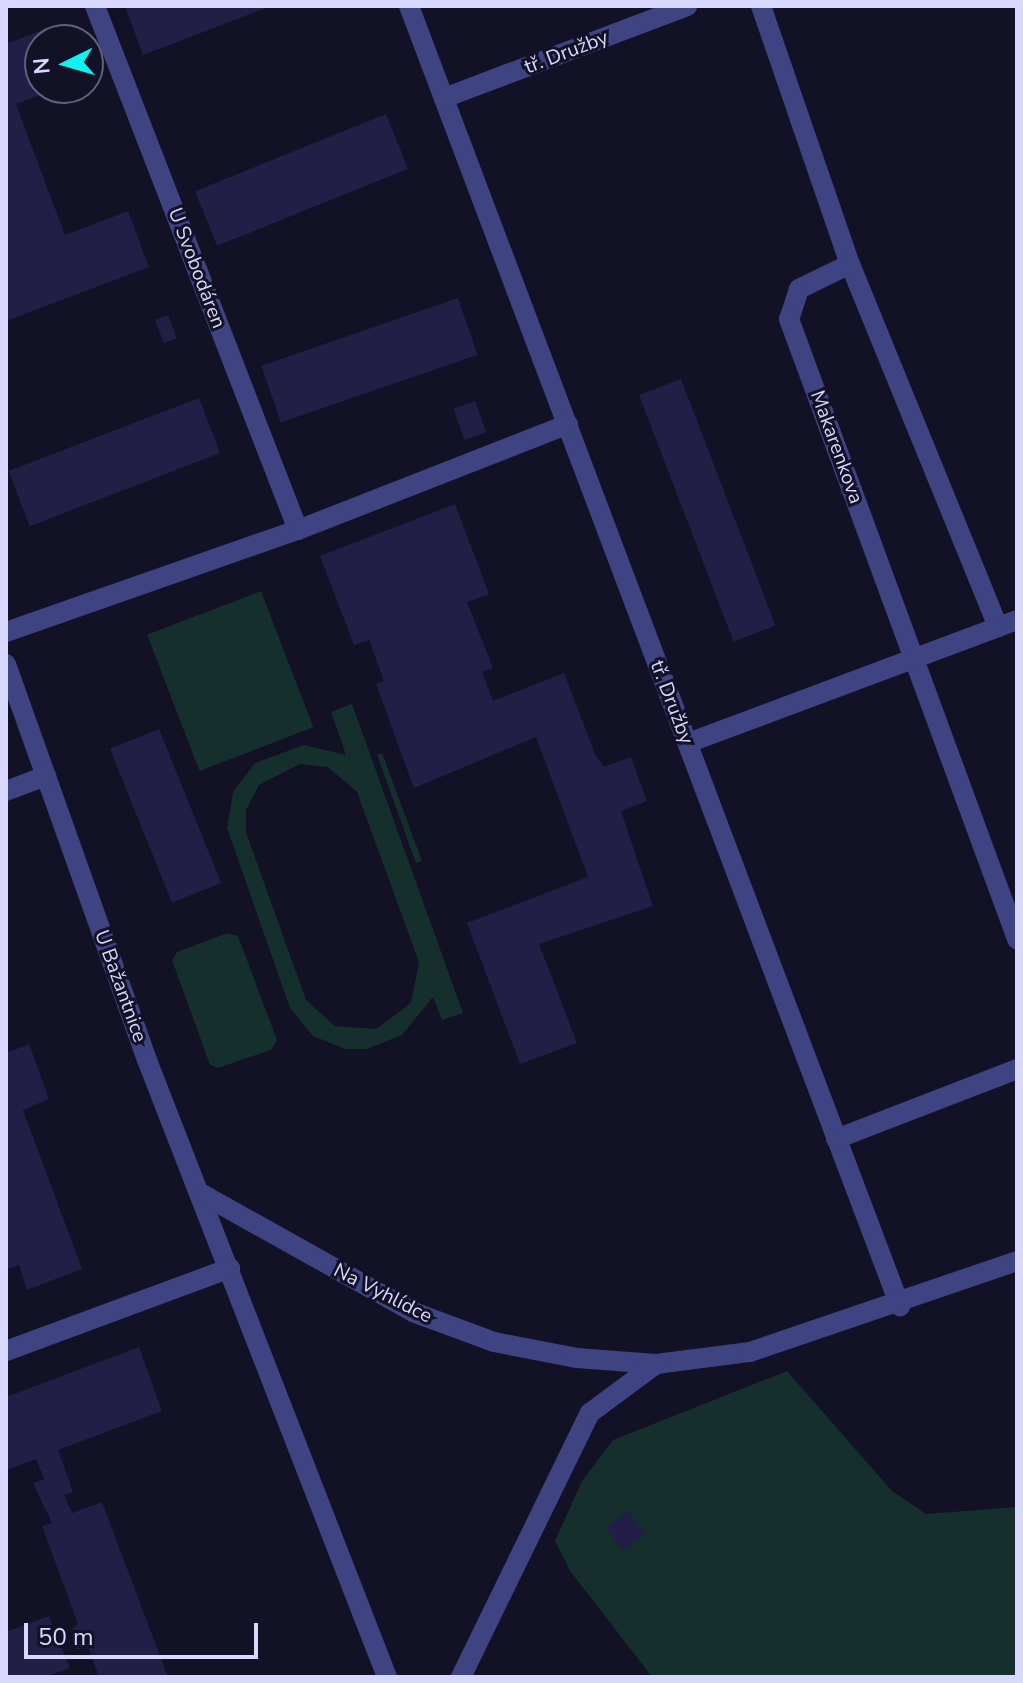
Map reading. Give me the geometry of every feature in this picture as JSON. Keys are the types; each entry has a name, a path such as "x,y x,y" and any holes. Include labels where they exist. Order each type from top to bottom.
{"street":[{"name":"U Svobodáren","path":"95,6 298,530"},
{"name":"tř. Družby","path":"409,6 900,1306"},
{"name":"tř. Družby","path":"444,98 687,6"},
{"path":"688,743 1008,623 850,264 761,6"},
{"name":"Makarenkova","path":"850,264 799,289 789,319 1017,939"},
{"path":"6,632 298,530 568,424"},
{"name":"U Bažantnice","path":"6,664 202,1194"},
{"path":"6,791 46,776"},
{"path":"836,1139 1017,1069"},
{"path":"202,1194 387,1677"},
{"name":"Na Vyhlídce","path":"202,1194 413,1312 535,1351 656,1364 750,1352 900,1306 1017,1261"},
{"path":"6,1351 230,1268"},
{"name":"Na Vyhlídce","path":"461,1677 590,1413 656,1364"}],"green space":[{"path":"261,591 313,727 199,771 147,635"},
{"path":"352,704 463,1013 442,1020 433,997 402,1035 367,1049 345,1049 313,1036 290,1008 227,828 233,792 255,763 304,745 346,755 331,712","holes":["300,764 328,767 357,792 419,962 411,1003 376,1029 335,1026 306,1000 246,832 246,810 259,785"]},
{"path":"382,753 422,861 416,863 377,755"},
{"path":"227,933 238,936 277,1040 271,1050 218,1068 210,1065 172,960 177,952"},
{"path":"787,1371 892,1491 926,1514 1017,1507 1017,1677 652,1677 571,1572 555,1541 582,1481 613,1440"}],"building":[{"path":"125,6 271,6 143,55"},
{"path":"24,37 24,101 16,104 65,235 128,211 149,267 6,321 6,44"},
{"path":"386,114 408,169 217,246 195,191"},
{"path":"458,298 478,355 281,422 261,366"},
{"path":"168,315 177,338 164,343 155,320"},
{"path":"681,379 776,625 734,642 639,395"},
{"path":"199,398 220,453 30,526 9,471"},
{"path":"475,401 486,432 465,440 453,409"},
{"path":"455,504 489,594 467,602 493,668 482,672 493,701 564,673 595,754 604,767 631,757 647,801 621,811 653,906 539,944 577,1043 520,1064 467,923 588,877 536,737 414,788 376,684 384,681 369,640 354,645 320,556"},
{"path":"159,729 221,883 172,903 110,749"},
{"path":"29,1044 49,1099 23,1110 82,1269 27,1290 19,1265 6,1269 6,1053"},
{"path":"139,1347 162,1411 58,1450 73,1492 64,1495 72,1513 102,1502 168,1677 99,1677 88,1646 77,1650 71,1630 78,1624 42,1526 52,1523 33,1483 44,1479 36,1459 6,1470 6,1397"},
{"path":"628,1511 645,1534 622,1551 605,1527"},
{"path":"49,1616 70,1668 44,1677 6,1677 6,1632"}]}
